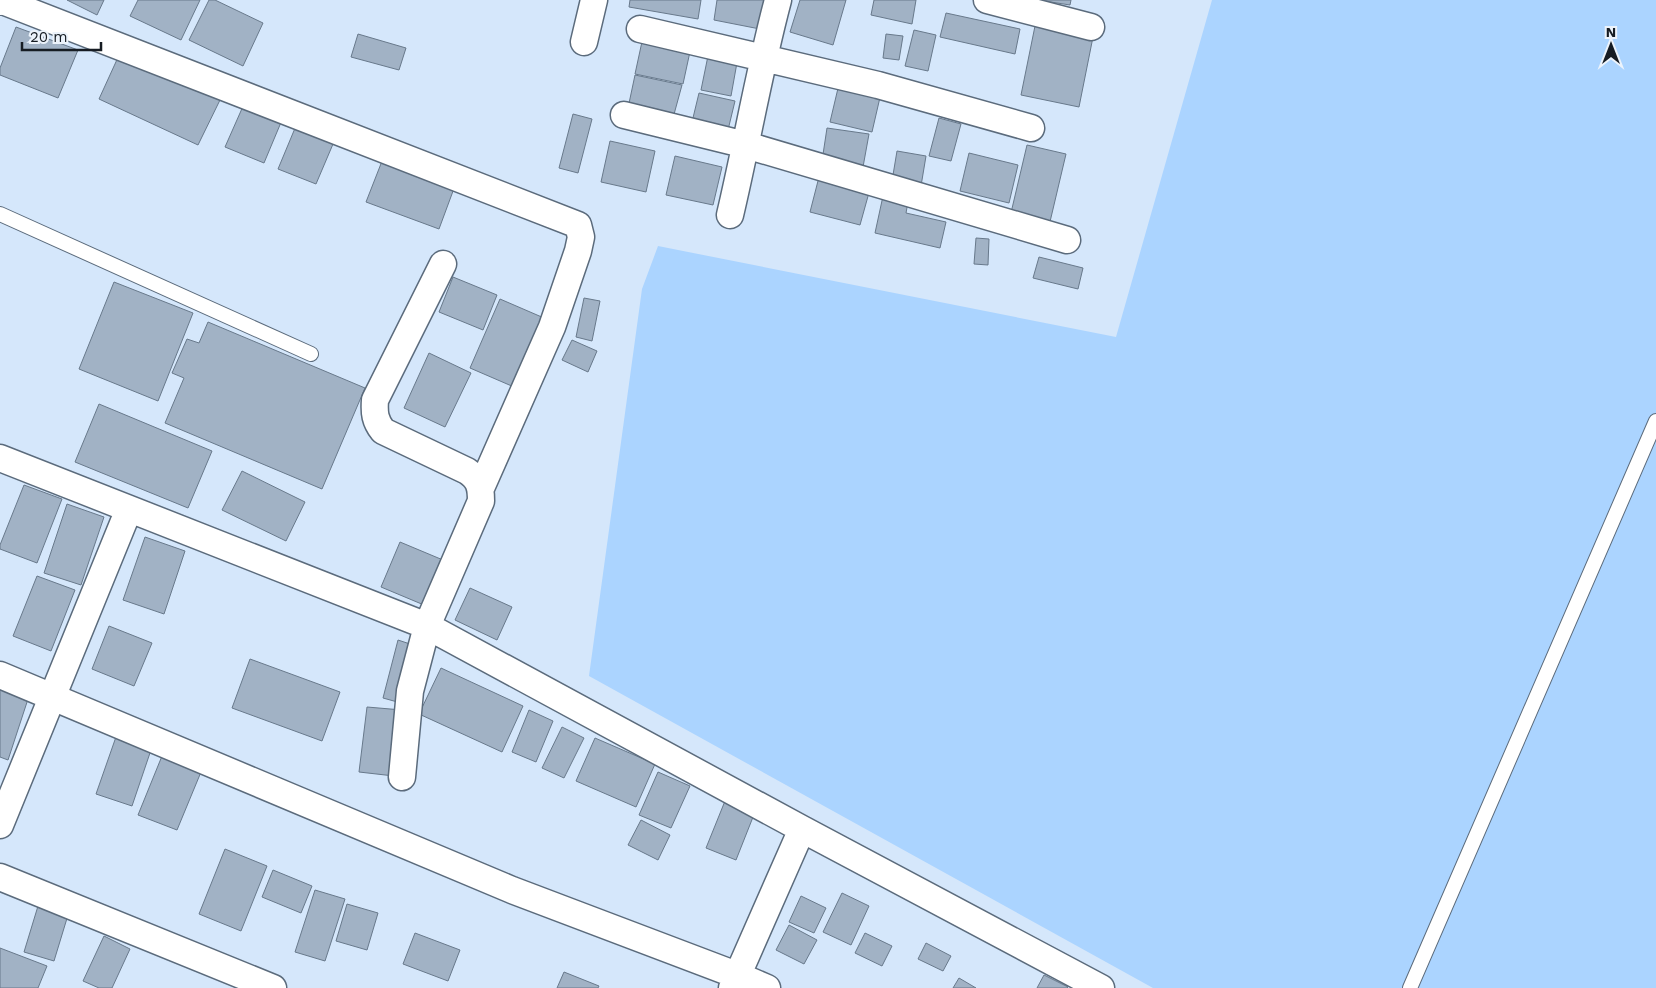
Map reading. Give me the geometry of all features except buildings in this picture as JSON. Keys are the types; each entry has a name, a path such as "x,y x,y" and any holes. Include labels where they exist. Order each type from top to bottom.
{"street":[{"path":"0,0 578,226 581,237 578,251 552,327 481,488 481,501 427,626 410,691 402,777"},
{"path":"584,42 594,0"},
{"path":"730,215 763,57 778,0"},
{"path":"986,0 1091,27"},
{"path":"640,29 878,85 1031,128"},
{"path":"624,115 746,145 1067,240"},
{"path":"443,264 375,400 374,414 376,422 384,431 467,471 476,477 481,488"},
{"path":"0,458 427,626 1101,988"},
{"path":"0,825 129,509"},
{"path":"0,675 736,982 767,988"},
{"path":"736,982 802,829"},
{"path":"0,877 273,988"}],"lane":[{"path":"0,214 311,354"},
{"path":"1410,988 1656,420"}],"shaded area":[{"path":"1212,0 1656,0 1656,988 1153,988 589,676 642,289 658,246 1116,337"}]}
